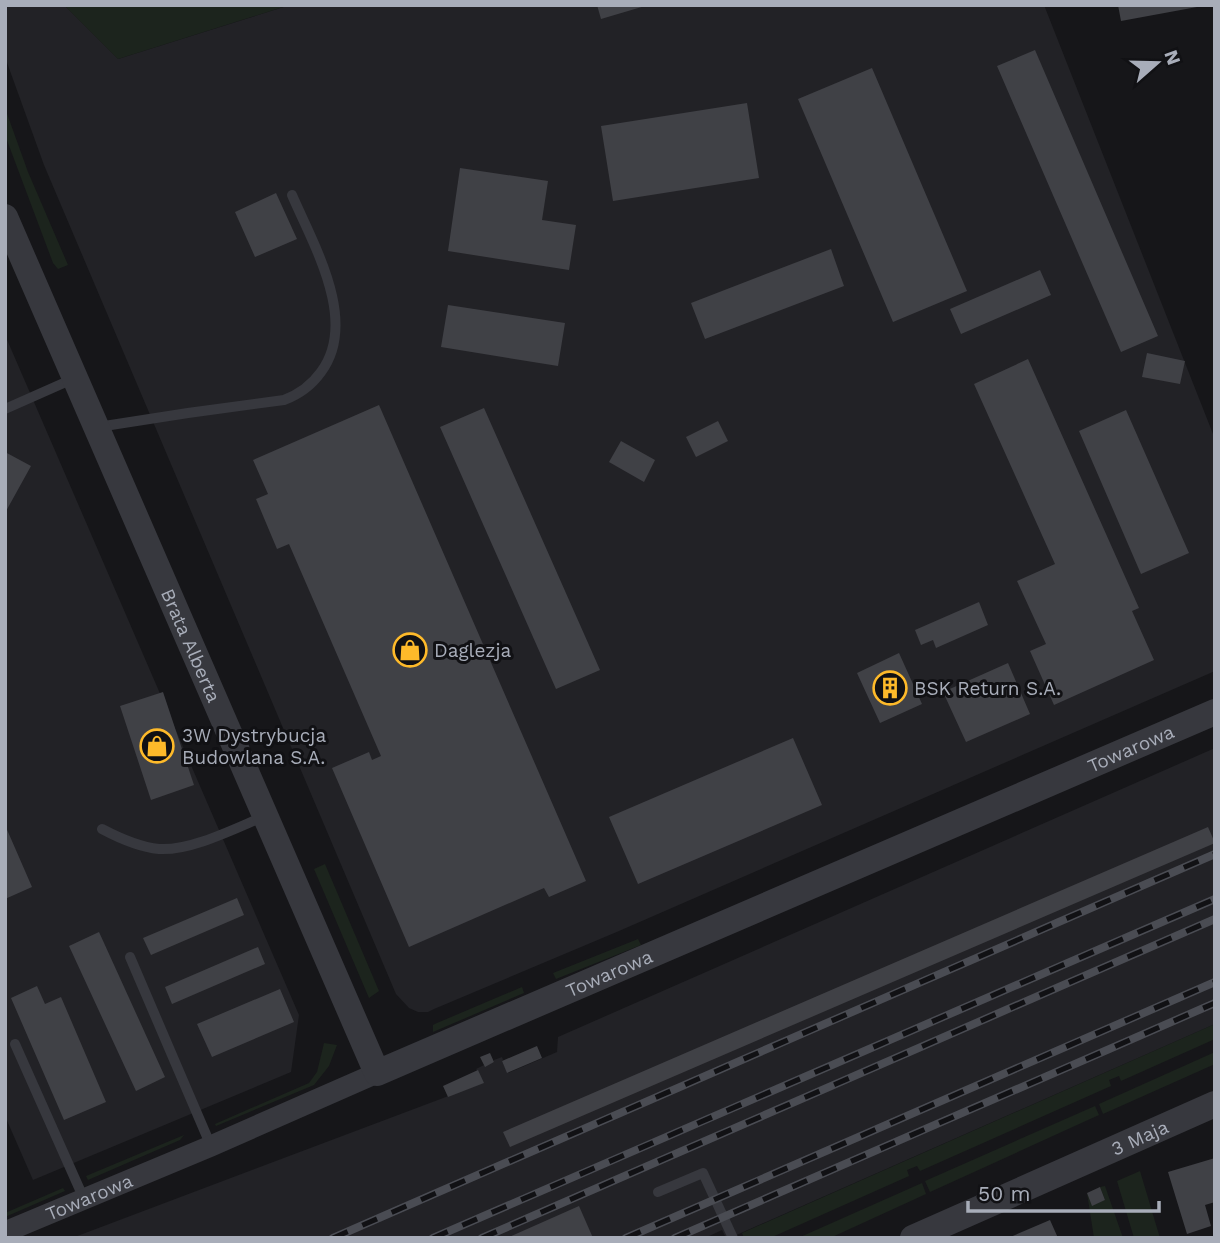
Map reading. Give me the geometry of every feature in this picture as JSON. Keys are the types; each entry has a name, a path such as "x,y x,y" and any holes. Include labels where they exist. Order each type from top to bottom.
{"street":[{"name":"Brata Alberta","path":"5,217 377,1073"},
{"name":"Towarowa","path":"5,1232 211,1146 1215,712"},
{"name":"3 Maja","path":"913,1238 1215,1104"}],"lane":[{"path":"97,427 284,400 298,395 313,383 328,363 335,337 335,308 328,279 292,195"},
{"path":"5,409 75,378"},
{"path":"102,829 123,840 159,849 186,847 265,816"},
{"path":"130,957 211,1146"},
{"path":"16,1044 84,1199"},
{"path":"658,1192 703,1173 733,1238"}],"shaded area":[{"path":"5,5 64,5 118,59 290,5 1044,5 1215,439 1215,671 428,1012 409,1008 396,994 44,165 5,57"},
{"path":"64,5 282,5 283,7 118,59"},
{"path":"5,108 28,172 68,265 58,269 53,263 5,135"},
{"path":"5,335 299,1015 291,1072 33,1180 5,1116"},
{"path":"1215,748 1215,1024 730,1238 726,1238 722,1230 705,1238 72,1238 483,1083 476,1069 494,1060 502,1057 508,1073 557,1052 558,1037"},
{"path":"325,864 379,991 369,998 314,869"},
{"path":"638,939 641,945 556,979 553,973"},
{"path":"522,987 524,993 433,1032 433,1025"},
{"path":"1215,1024 1215,1039 1121,1081 1119,1076 1109,1080 1111,1086 920,1171 917,1166 907,1170 909,1176 770,1238 744,1238 742,1233"},
{"path":"324,1043 337,1045 329,1066 314,1085 216,1126 215,1124 309,1083 317,1072"},
{"path":"1215,1052 1215,1064 1103,1114 1099,1104"},
{"path":"1095,1106 1099,1115 930,1192 925,1181"},
{"path":"184,1135 180,1140 88,1180 86,1176"},
{"path":"1140,1171 1160,1238 1134,1238 1117,1181"},
{"path":"922,1183 926,1194 830,1238 798,1238"},
{"path":"1105,1186 1123,1238 1094,1238 1087,1193 1092,1205 1105,1200 1100,1187"},
{"path":"63,1188 65,1191 5,1217 5,1213"}],"building":[{"path":"597,5 644,5 645,6 601,19"},
{"path":"1118,5 1197,5 1197,7 1121,21"},
{"path":"1035,50 1158,336 1121,352 997,66"},
{"path":"872,68 967,291 893,322 798,99"},
{"path":"747,103 759,178 613,201 601,126"},
{"path":"460,168 548,181 542,220 576,225 569,270 448,251"},
{"path":"276,193 297,239 255,257 235,212"},
{"path":"831,249 844,286 705,339 691,303"},
{"path":"1040,270 1051,295 961,334 950,309"},
{"path":"448,305 565,323 558,366 441,347"},
{"path":"1147,353 1185,361 1180,384 1142,377"},
{"path":"1028,359 1139,608 1132,611 1154,660 1054,705 1030,651 1046,644 1017,581 1055,564 974,384"},
{"name":"Daglezja","path":"379,405 586,881 549,897 544,888 409,947 332,768 369,752 372,760 381,756 289,544 277,549 256,499 268,494 253,460"},
{"path":"484,408 600,670 556,689 440,427"},
{"path":"1126,410 1189,553 1141,574 1079,431"},
{"path":"718,421 728,441 696,457 686,437"},
{"path":"621,441 655,460 644,482 609,462"},
{"path":"5,452 31,466 5,513"},
{"path":"979,602 988,625 936,648 933,640 921,645 915,630"},
{"name":"BSK Return S.A.","path":"899,653 922,704 880,723 857,673"},
{"path":"1008,663 1030,714 966,742 943,692"},
{"name":"3W Dystrybucja Budowlana S.A.","path":"163,692 194,785 151,800 120,706"},
{"path":"793,738 822,805 638,884 609,817"},
{"path":"5,825 32,887 5,899"},
{"path":"1208,827 1215,843 510,1147 503,1132"},
{"path":"237,898 244,915 151,955 143,938"},
{"path":"99,932 165,1077 136,1091 69,946"},
{"path":"258,947 265,964 172,1004 165,987"},
{"path":"37,986 45,1004 61,997 106,1102 64,1120 11,998"},
{"path":"280,989 294,1022 212,1057 197,1024"},
{"path":"537,1046 542,1058 507,1073 502,1061"},
{"path":"490,1053 494,1062 485,1067 480,1057"},
{"path":"478,1070 484,1083 448,1097 443,1086"},
{"path":"1215,1158 1215,1202 1205,1205 1211,1226 1187,1234 1168,1172"},
{"path":"1100,1187 1105,1200 1092,1206 1087,1193"},
{"path":"579,1206 593,1238 507,1238"},
{"path":"1050,1220 1058,1238 1008,1238"}],"railway":[{"path":"333,1238 1215,854"},
{"path":"433,1238 1215,899"},
{"path":"482,1238 1215,919"},
{"path":"626,1238 1215,982"},
{"path":"675,1238 1215,1003"}],"place":[{"name":"Daglezja","path":"410,650"},
{"name":"BSK Return S.A.","path":"890,688"},
{"name":"3W Dystrybucja Budowlana S.A.","path":"157,746"}]}
